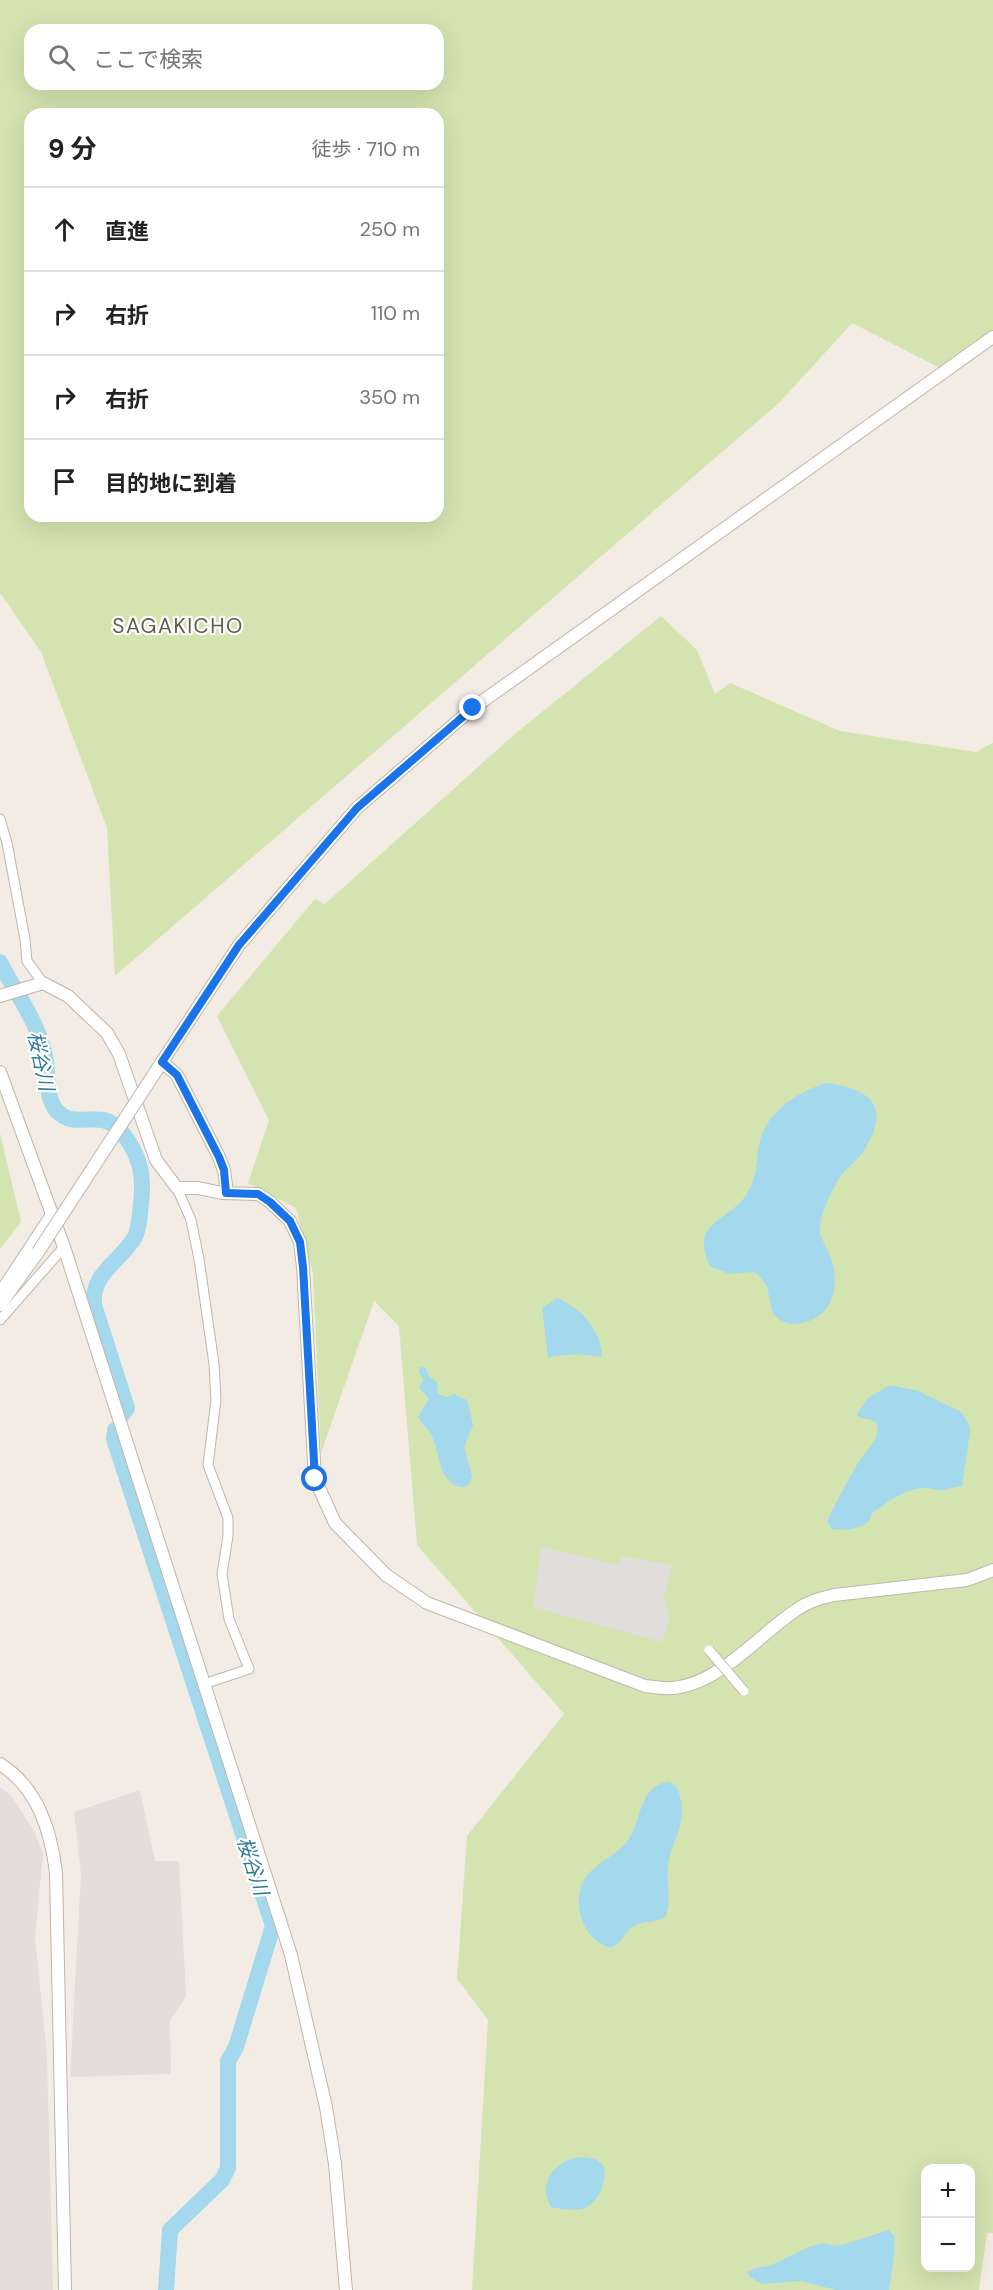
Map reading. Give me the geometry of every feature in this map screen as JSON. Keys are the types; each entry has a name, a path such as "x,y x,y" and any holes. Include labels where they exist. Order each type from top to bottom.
{"street":[{"path":"0,1305 38,1252 239,945 366,801 473,708 993,337"},
{"path":"0,819 7,843 27,961 43,983 68,996 107,1033 119,1054 156,1160 177,1188 194,1230 214,1364 216,1400 208,1465 228,1518 228,1536 222,1574 229,1619 249,1670 204,1684"},
{"path":"10,993 43,983"},
{"path":"160,1065 177,1075 219,1157 224,1170 226,1193"},
{"path":"0,1072 64,1247 291,1955 313,2044 335,2164 345,2290"},
{"path":"177,1188 258,1194 290,1221 300,1242 303,1267 315,1479 323,1501 335,1523 386,1575 427,1603 645,1686 672,1688 694,1684 711,1676 796,1609 813,1600 834,1595 967,1580 993,1570"},
{"path":"0,1291 52,1212"},
{"path":"0,1320 64,1247"},
{"path":"710,1650 744,1691"},
{"path":"0,1764 20,1781 33,1798 49,1832 56,1873 64,2290"}],"shaded area":[{"path":"541,1547 619,1565 622,1556 672,1565 664,1598 670,1617 662,1642 533,1607"},
{"path":"0,1787 10,1794 33,1829 43,1853 35,1937 47,2056 53,2290 0,2290"},
{"path":"140,1790 155,1861 179,1861 186,1996 170,2021 171,2074 70,2077 81,1874 74,1812"}],"green space":[{"path":"0,0 993,0 993,330 944,370 852,323 780,402 115,976 107,828 41,652 0,593"},
{"path":"661,616 697,650 715,694 730,683 840,731 976,752 993,743 993,2233 987,2233 979,2290 472,2290 488,2020 457,1979 467,1836 564,1714 417,1545 399,1326 374,1301 321,1453 313,1273 296,1208 248,1183 269,1120 217,1016 315,899 325,904 516,733"},
{"path":"0,1133 21,1222 0,1249"}],"water":[{"path":"826,1083 855,1090 866,1096 873,1103 876,1123 863,1152 835,1185 823,1214 820,1231 834,1271 835,1282 831,1300 821,1314 798,1324 790,1324 773,1314 767,1287 758,1274 753,1272 729,1274 710,1266 704,1251 704,1239 715,1222 742,1200 752,1185 762,1134 775,1114 793,1098"},
{"path":"558,1298 575,1308 589,1322 598,1338 602,1357 577,1354 548,1357 542,1308"},
{"path":"420,1367 426,1368 428,1376 437,1382 438,1394 447,1397 454,1394 467,1400 473,1425 464,1447 472,1476 470,1483 465,1487 456,1486 445,1476 432,1436 418,1417 429,1398 419,1388 423,1380 419,1372"},
{"path":"890,1385 918,1391 961,1412 964,1416 970,1431 962,1486 944,1490 924,1488 910,1491 896,1497 872,1513 867,1523 862,1526 843,1530 832,1529 827,1522 830,1514 878,1431 877,1423 860,1418 857,1414 868,1398"},
{"path":"667,1782 675,1785 678,1791 682,1816 668,1865 669,1903 666,1916 659,1920 636,1925 616,1945 606,1946 594,1938 584,1926 579,1903 581,1887 590,1872 629,1839 642,1805 651,1790"},
{"path":"583,2157 596,2159 604,2166 604,2178 598,2196 590,2205 582,2209 551,2207 546,2189 552,2173 565,2162"},
{"path":"888,2230 894,2235 895,2250 889,2290 836,2290 801,2281 762,2284 750,2277 747,2272 769,2266 822,2243 838,2246"}],"waterway":[{"name":"桜谷川","path":"0,962 39,1034 46,1061 49,1093 56,1110 67,1118 97,1119 115,1126 130,1144 140,1167 142,1191 137,1232 129,1246 102,1276 94,1294 94,1305 127,1408 123,1414"},
{"name":"桜谷川","path":"115,1430 114,1439 273,1926 236,2047 228,2061 228,2168 222,2180 170,2230 166,2290"}],"district":[{"name":"SAGAKICHO","path":"178,626"}],"route":[{"path":"315,1479 300,1242 290,1221 258,1194 226,1193 224,1170 219,1157 183,1085 169,1066 162,1062 239,945 357,808 473,708"}]}
